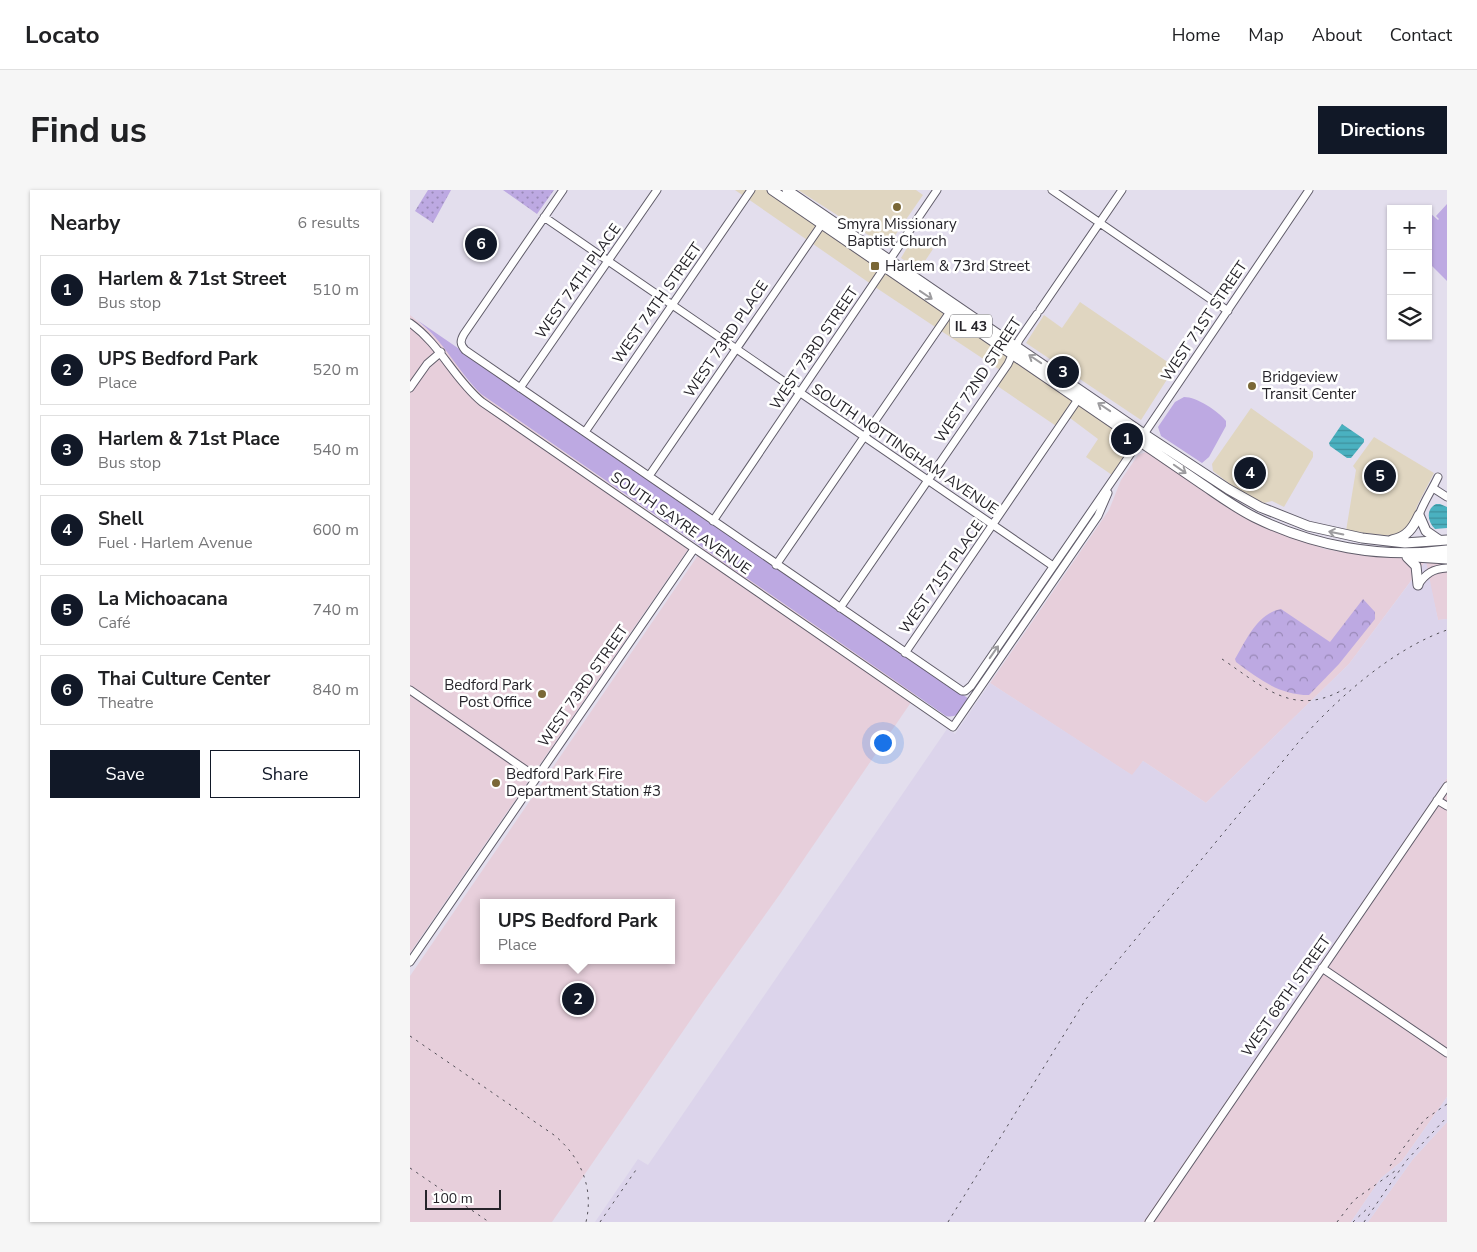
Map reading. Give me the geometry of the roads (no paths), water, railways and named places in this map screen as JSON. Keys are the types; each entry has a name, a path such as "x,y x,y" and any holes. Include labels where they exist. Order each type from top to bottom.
{"main road":[{"name":"IL 43","path":"772,190 824,221 1142,437 1228,489 1273,513 1324,531 1384,541 1405,543 1443,540"},
{"name":"IL 43","path":"787,190 824,221"},
{"name":"IL 43","path":"1142,437 1222,498 1261,520 1302,537 1366,551 1393,553 1447,550"},
{"path":"1384,541 1402,537 1412,528 1419,515"},
{"path":"1419,515 1426,531 1443,540"},
{"path":"1393,553 1407,557 1447,559"},
{"path":"1407,557 1416,566 1418,585"}],"street":[{"path":"544,218 563,190"},
{"name":"WEST 74TH PLACE","path":"520,388 657,190"},
{"name":"WEST 74TH STREET","path":"585,432 751,190"},
{"name":"WEST 73RD STREET","path":"713,520 937,190"},
{"path":"1052,190 1228,311"},
{"name":"WEST 72ND STREET","path":"840,608 1008,364 1014,350 1122,190"},
{"name":"WEST 71ST STREET","path":"965,690 971,686 1054,566 1309,190"},
{"name":"SOUTH NOTTINGHAM AVENUE","path":"544,218 1054,566"},
{"name":"SOUTH SAYRE AVENUE","path":"544,218 464,334 460,343 465,350 959,690 965,690"},
{"name":"WEST 73RD PLACE","path":"649,476 824,221"},
{"path":"776,564 953,308"},
{"name":"SOUTH SAYRE AVENUE","path":"410,323 424,333 441,352 461,381 482,402 953,727"},
{"path":"410,388 427,364 441,352"},
{"name":"WEST 71ST PLACE","path":"905,653 1080,395"},
{"name":"WEST 71ST STREET","path":"953,727 1098,516 1121,468"},
{"path":"1419,515 1424,501 1438,477"},
{"path":"1433,488 1447,497"},
{"name":"WEST 73RD STREET","path":"410,962 694,548"},
{"path":"1418,585 1424,576 1433,570 1447,568"},
{"path":"410,690 536,777"},
{"name":"WEST 68TH STREET","path":"1149,1222 1447,786"},
{"path":"1437,800 1447,806"},
{"path":"1322,968 1447,1053"}],"water":[{"path":"1342,424 1364,439 1364,442 1351,458 1347,458 1330,446 1329,443"},
{"path":"1436,504 1447,507 1447,528 1435,529 1430,522 1430,509"}],"railway":[{"path":"948,1222 1086,999 1297,744 1329,710 1385,663 1426,639 1447,630"},
{"path":"1222,659 1267,689 1297,700 1313,700 1330,696 1349,686"},
{"path":"410,1036 554,1135 572,1153 587,1185 588,1209 586,1222"},
{"path":"1390,1166 1424,1120 1447,1104"},
{"path":"1364,1222 1406,1161 1447,1117"},
{"path":"600,1222 638,1167"},
{"path":"410,1168 489,1222"},
{"path":"1337,1222 1354,1200 1395,1171"},
{"path":"1353,1222 1370,1206"}],"place":[{"name":"Smyra Missionary Baptist Church","path":"897,207"},
{"name":"Thai Culture Center","path":"481,244"},
{"name":"Harlem & 73rd Street","path":"875,266"},
{"name":"Harlem & 71st Place","path":"1063,372"},
{"name":"Bridgeview Transit Center","path":"1252,386"},
{"name":"Harlem & 71st Street","path":"1127,439"},
{"name":"Shell","path":"1250,473"},
{"name":"La Michoacana","path":"1380,476"},
{"name":"Bedford Park Post Office","path":"542,694"},
{"name":"Bedford Park Fire Department Station #3","path":"496,783"},
{"name":"UPS Bedford Park","path":"578,999"}]}
